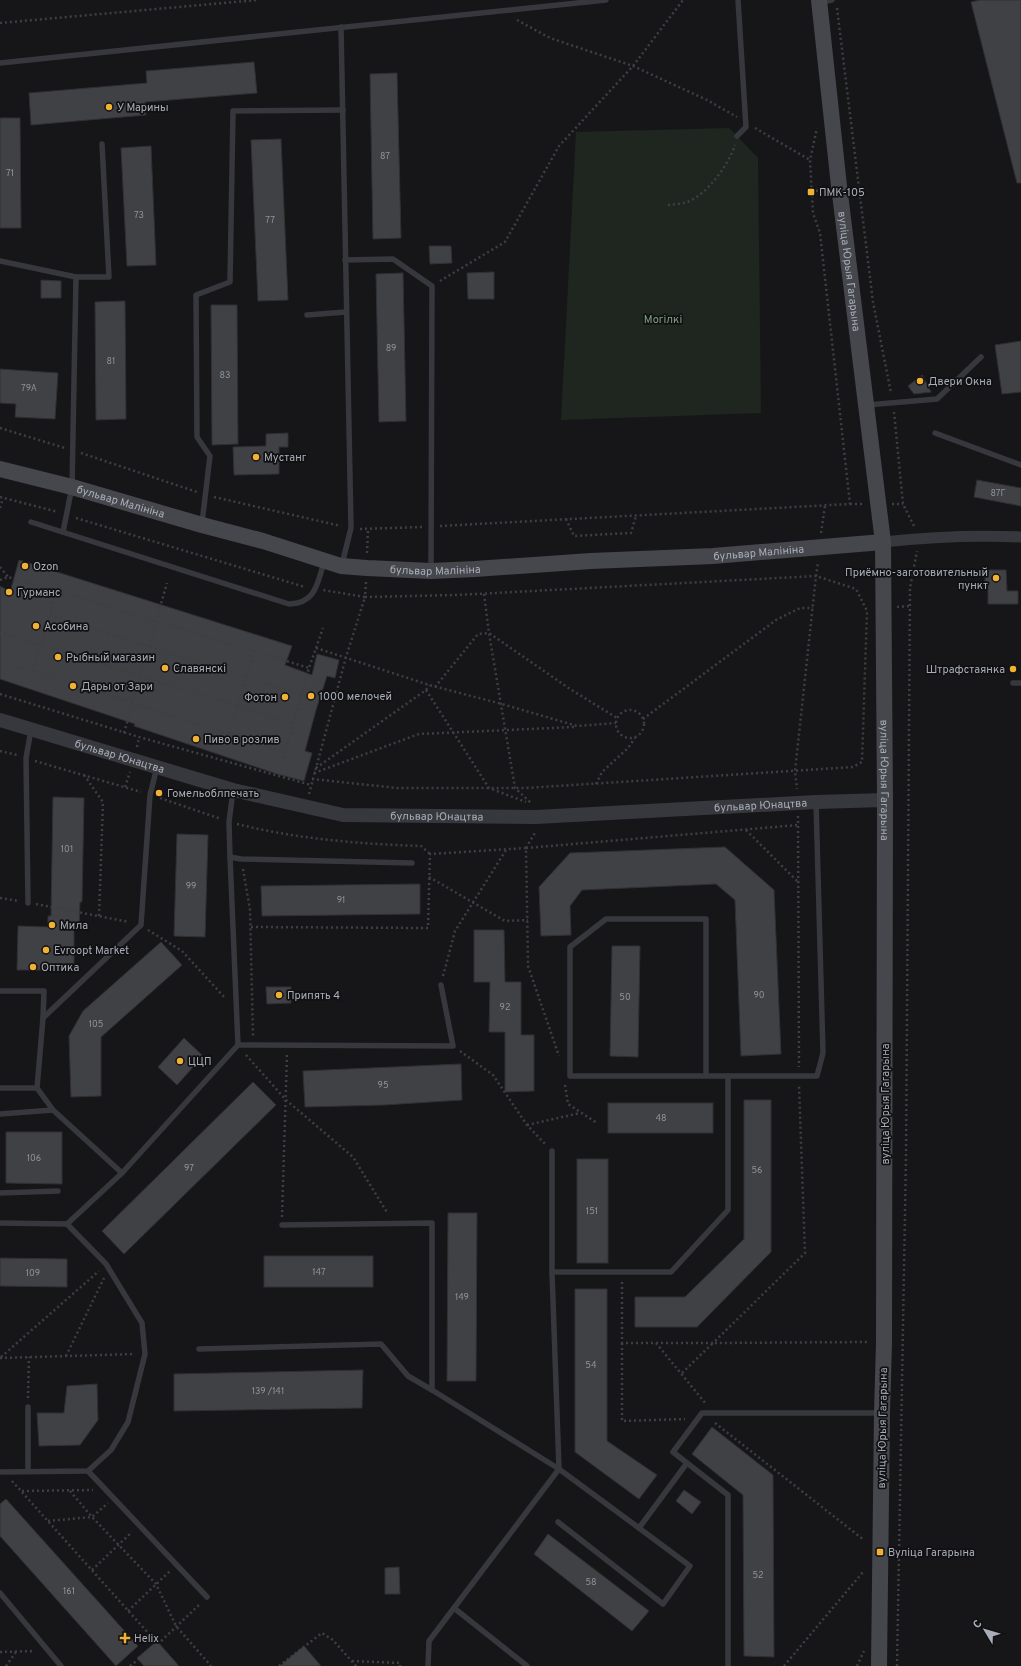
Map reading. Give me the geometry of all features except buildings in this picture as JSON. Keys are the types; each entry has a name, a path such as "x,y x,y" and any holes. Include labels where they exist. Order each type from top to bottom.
{"main road":[{"name":"вуліца Юрыя Гагарына","path":"824,1 839,186 883,542 885,800 884,1342 879,1666"},
{"name":"бульвар Малініна","path":"0,469 72,487 263,541 341,566 431,571 713,556 883,542"}],"street":[{"path":"883,542 920,538 996,536 1021,537"},
{"name":"бульвар Юнацтва","path":"0,720 233,790 343,814 536,817 816,802 885,800"}],"lane":[{"path":"0,63 606,0"},
{"path":"737,136 746,127 738,0"},
{"path":"341,28 351,528 341,566"},
{"path":"202,525 210,456 197,437 196,295 230,282 233,111 343,110"},
{"path":"0,261 76,277 108,277 102,144"},
{"path":"346,260 393,259 432,286 431,571"},
{"path":"63,532 72,487 76,277"},
{"path":"307,315 346,312"},
{"path":"867,405 937,399 981,356"},
{"path":"935,434 1021,465"},
{"path":"31,522 289,604 304,601 310,598 315,589 325,561"},
{"path":"1014,683 1021,683"},
{"path":"28,903 26,758 31,730"},
{"path":"43,1018 141,925 150,795 157,766"},
{"path":"0,1223 67,1224 122,1173 238,1046 229,822 233,790"},
{"path":"706,1076 706,918 606,919 570,948 570,1076 706,1076 728,1076 798,1076 817,1076 823,1053 816,802"},
{"path":"230,856 241,859 412,863"},
{"path":"238,1046 453,1046 441,985"},
{"path":"0,991 44,991 37,1088 53,1110 122,1173"},
{"path":"552,1272 671,1272 728,1210 728,1076"},
{"path":"0,1088 37,1088"},
{"path":"0,1114 53,1110"},
{"path":"428,1666 429,1641 559,1468 552,1272 552,1151"},
{"path":"0,1193 58,1191"},
{"path":"282,1225 432,1223 432,1390"},
{"path":"2,1471 88,1471 111,1450 128,1422 145,1354 142,1323 108,1266 67,1224"},
{"path":"199,1350 381,1344 408,1376 559,1468 690,1566 663,1604 558,1522"},
{"path":"28,1407 28,1470"},
{"path":"728,1666 728,1495 673,1452 702,1413 882,1412"},
{"path":"639,1528 687,1463"},
{"path":"88,1471 207,1597"},
{"path":"0,1593 61,1666"},
{"path":"454,1608 527,1666"}],"path":[{"path":"0,23 257,0"},
{"path":"432,286 505,242 559,146 633,66 683,0"},
{"path":"501,11 550,38 633,66 707,100 810,160"},
{"path":"0,428 73,450 206,495 351,528 368,530 850,504 820,232 813,213 810,160 817,126"},
{"path":"668,205 687,202 716,179 732,152 737,136"},
{"path":"0,508 2,498 67,515 266,576 315,589 365,597 346,657 310,785 306,806"},
{"path":"682,1373 806,1253 798,1076 798,803 795,771 819,547 825,506"},
{"path":"566,519 574,536 624,534 631,533 636,516"},
{"path":"0,567 8,577 309,668"},
{"path":"312,779 397,788 515,788 853,767 862,762 867,611 856,589 816,576 457,595"},
{"path":"0,580 8,577"},
{"path":"124,733 142,676 149,646 168,583"},
{"path":"33,671 57,591"},
{"path":"484,594 489,633 515,788"},
{"path":"643,718 776,620 800,608 813,608"},
{"path":"50,615 301,695"},
{"path":"282,764 309,668 323,628"},
{"path":"0,633 41,644 294,723"},
{"path":"436,687 478,634 489,633 570,689 617,718"},
{"path":"316,648 429,685 577,726"},
{"path":"230,734 254,651"},
{"path":"17,666 286,752"},
{"path":"315,768 426,690 429,685"},
{"path":"426,690 489,788 532,804"},
{"path":"0,694 124,733 310,785"},
{"path":"596,784 602,772 628,748 644,728 643,718 637,712 628,710 620,714 617,718 616,723 618,732 625,738 635,738"},
{"path":"314,773 419,734 616,723"},
{"path":"0,751 150,795 229,822 287,834 364,844 421,846 430,854 526,848 798,825"},
{"path":"83,775 103,802 99,916"},
{"path":"239,824 240,831"},
{"path":"746,830 798,882"},
{"path":"526,848 528,966 561,1061"},
{"path":"441,985 455,931 507,849"},
{"path":"251,926 428,928 430,854"},
{"path":"241,859 250,910 253,1046"},
{"path":"429,877 505,921 528,920"},
{"path":"238,1046 286,1100 353,1157 394,1223"},
{"path":"282,1225 287,1046"},
{"path":"453,1046 493,1075 527,1125 552,1151"},
{"path":"565,1082 568,1104 597,1123"},
{"path":"527,1125 581,1113"},
{"path":"66,1356 108,1266"},
{"path":"0,1358 108,1266"},
{"path":"622,1272 622,1421 697,1419"},
{"path":"622,1343 865,1342"},
{"path":"656,1343 714,1413"},
{"path":"0,1358 145,1354"},
{"path":"28,1407 29,1357"},
{"path":"702,1413 864,1540"},
{"path":"2,1471 158,1644"},
{"path":"21,1491 105,1489"},
{"path":"70,1491 92,1517 156,1584 176,1626 211,1666"},
{"path":"47,1521 92,1517 114,1498"},
{"path":"92,1570 139,1525"},
{"path":"128,1611 177,1565"},
{"path":"784,1666 863,1572"},
{"path":"130,1666 158,1644 207,1597"},
{"path":"279,1666 322,1633 333,1640 356,1666"},
{"path":"0,1651 49,1651"},
{"path":"6,1666 16,1652"},
{"path":"352,1661 400,1663 400,1666"}],"green space":[{"name":"Могілкі","path":"729,128 758,158 761,413 561,420 576,132"}],"place":[{"name":"У Марины","path":"109,107"},
{"name":"ПМК-105","path":"811,192"},
{"name":"Двери Окна","path":"920,381"},
{"name":"Мустанг","path":"256,457"},
{"name":"Ozon","path":"25,566"},
{"name":"Приёмно-заготовительный пункт","path":"996,578"},
{"name":"Гурманс","path":"9,592"},
{"name":"Асобина","path":"36,626"},
{"name":"Рыбный магазин","path":"58,657"},
{"name":"Славянскі","path":"165,668"},
{"name":"Штрафстаянка","path":"1013,669"},
{"name":"Дары от Зари","path":"73,686"},
{"name":"1000 мелочей","path":"311,696"},
{"name":"Фотон","path":"285,697"},
{"name":"Пиво в розлив","path":"196,739"},
{"name":"Гомельоблпечать","path":"159,793"},
{"name":"Мила","path":"52,925"},
{"name":"Evroopt Market","path":"46,950"},
{"name":"Оптика","path":"33,967"},
{"name":"Припять 4","path":"279,995"},
{"name":"ЦЦП","path":"180,1061"},
{"name":"Вуліца Гагарына","path":"880,1552"},
{"name":"Helix","path":"125,1638"}]}
